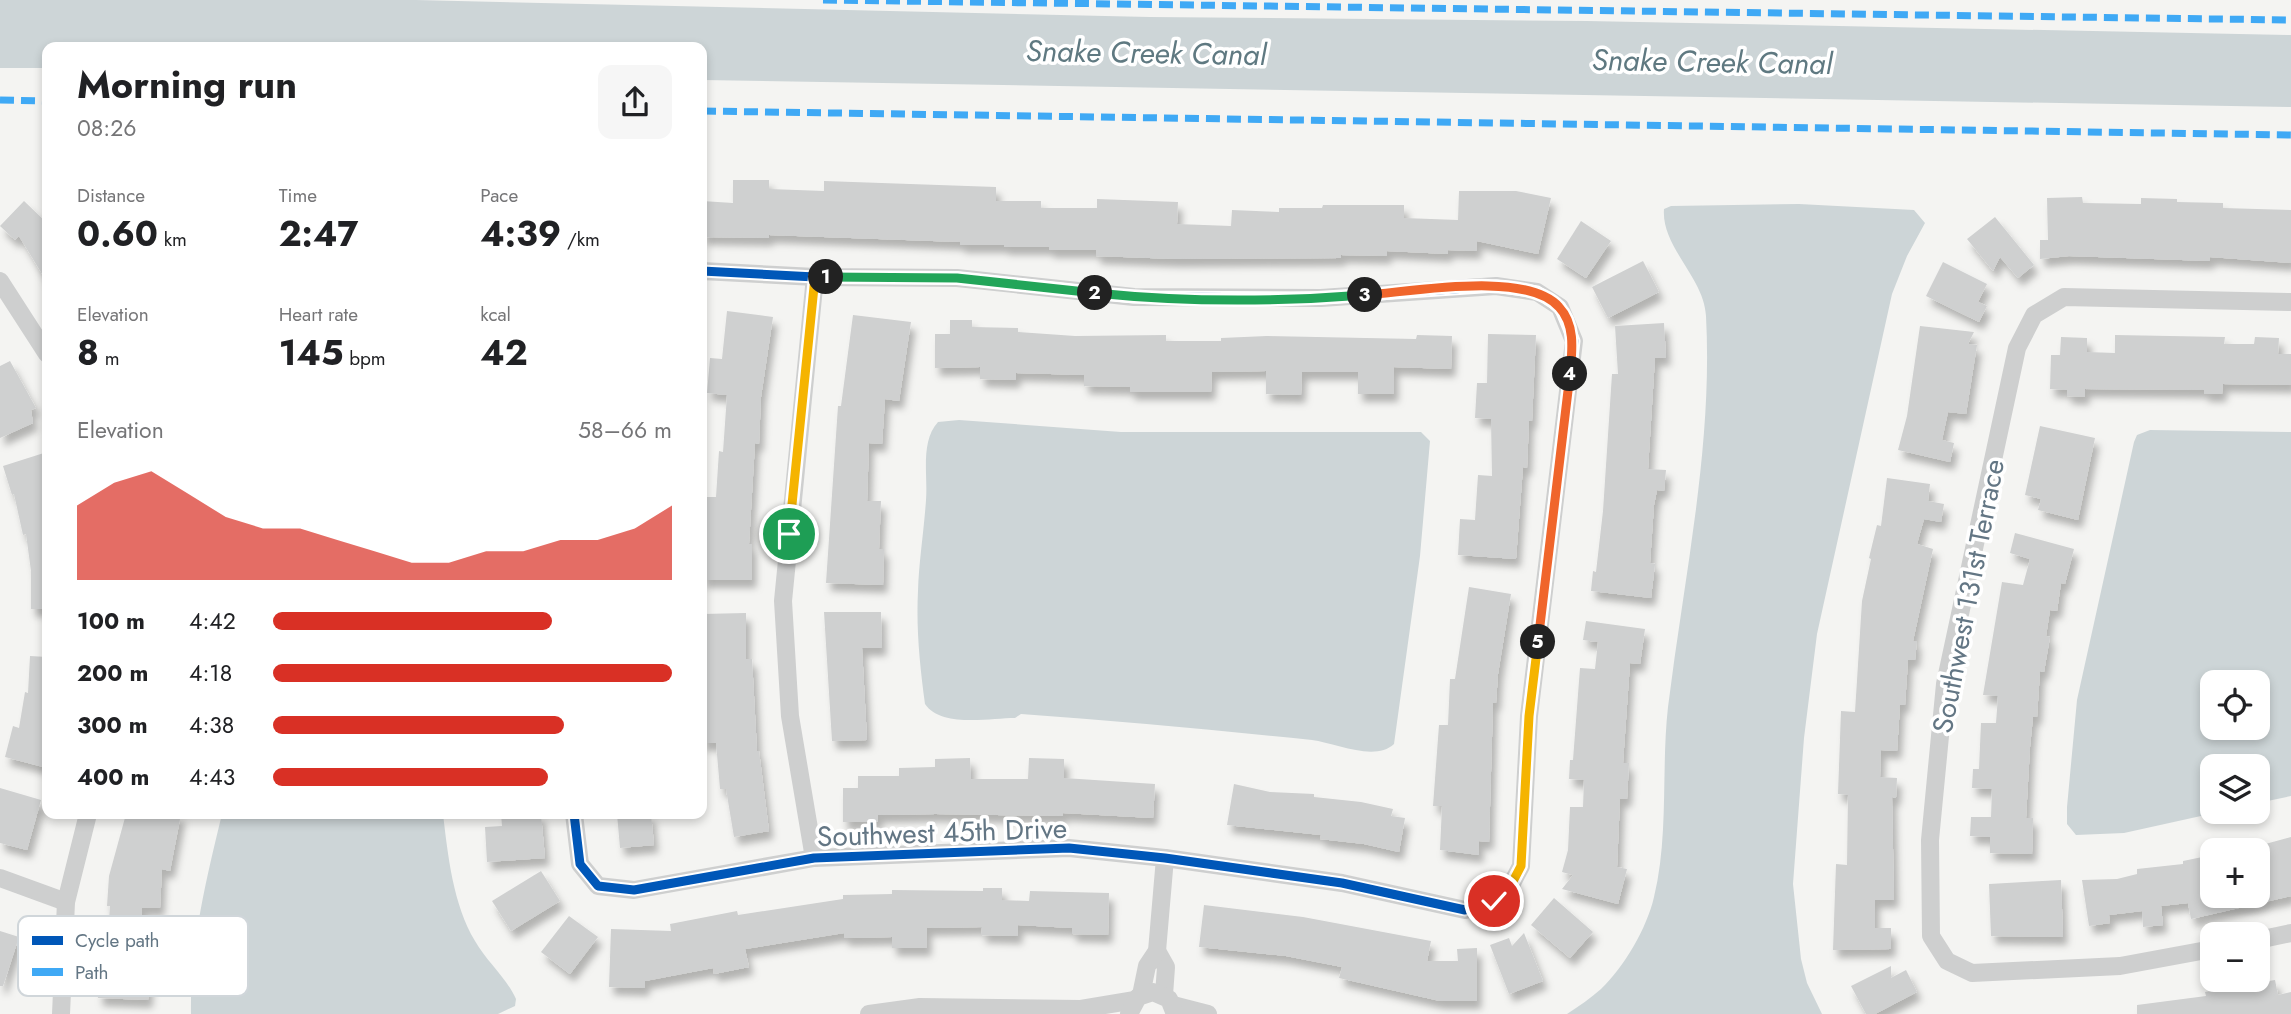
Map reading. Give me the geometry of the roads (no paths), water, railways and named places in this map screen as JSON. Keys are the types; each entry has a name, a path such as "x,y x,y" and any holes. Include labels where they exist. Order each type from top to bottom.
{"street":[{"path":"707,271 815,277 783,601 790,716 814,858"},
{"name":"Southwest 45th Drive","path":"575,819 580,864 598,887 634,890 814,858 1069,848 1165,858 1342,883 1465,910 1494,901 1509,889 1521,866 1529,716 1574,341 1560,307 1537,292 1496,286 1321,298 1134,297 957,278 815,277"},
{"path":"0,281 42,346"},
{"name":"Southwest 131st Terrace","path":"2200,950 2120,966 2022,973 1972,973 1947,961 1931,936 1930,840 1945,684 2017,348 2034,315 2064,297 2291,302"},
{"path":"65,916 66,902 87,819"},
{"path":"1135,1003 1147,966 1157,951 1165,858"},
{"path":"0,878 66,902"},
{"path":"2270,937 2291,933"},
{"path":"1157,951 1166,967 1170,1005"},
{"path":"869,1014 920,1007 1084,1012 1135,1003 1153,992 1170,1005 1208,1014"},
{"path":"61,1014 62,996"}],"water":[{"name":"Snake Creek Canal","path":"0,0 416,0 1150,17 1587,21 2291,35 2291,107 707,80 707,42 42,42 42,68 0,68"},
{"path":"1799,204 1914,210 1925,223 1907,256 1892,294 1817,634 1804,738 1793,884 1801,959 1807,983 1822,1014 1567,1014 1601,989 1634,946 1651,909 1662,850 1668,707 1696,512 1707,365 1706,316 1703,302 1669,236 1664,209 1671,206"},
{"path":"959,420 1121,432 1421,432 1430,441 1420,556 1394,744 1386,749 1366,751 1312,740 1203,729 1021,714 1015,718 967,720 942,716 932,711 925,704 918,619 926,459 929,439 938,422"},
{"path":"2150,430 2291,432 2291,796 2270,800 2270,754 2200,754 2200,816 2124,833 2076,835 2067,824 2067,807 2077,700 2137,435"},
{"path":"221,819 444,819 461,911 480,949 512,991 516,999 515,1006 498,1014 191,1014 191,996 248,996 248,916 200,916"}]}
